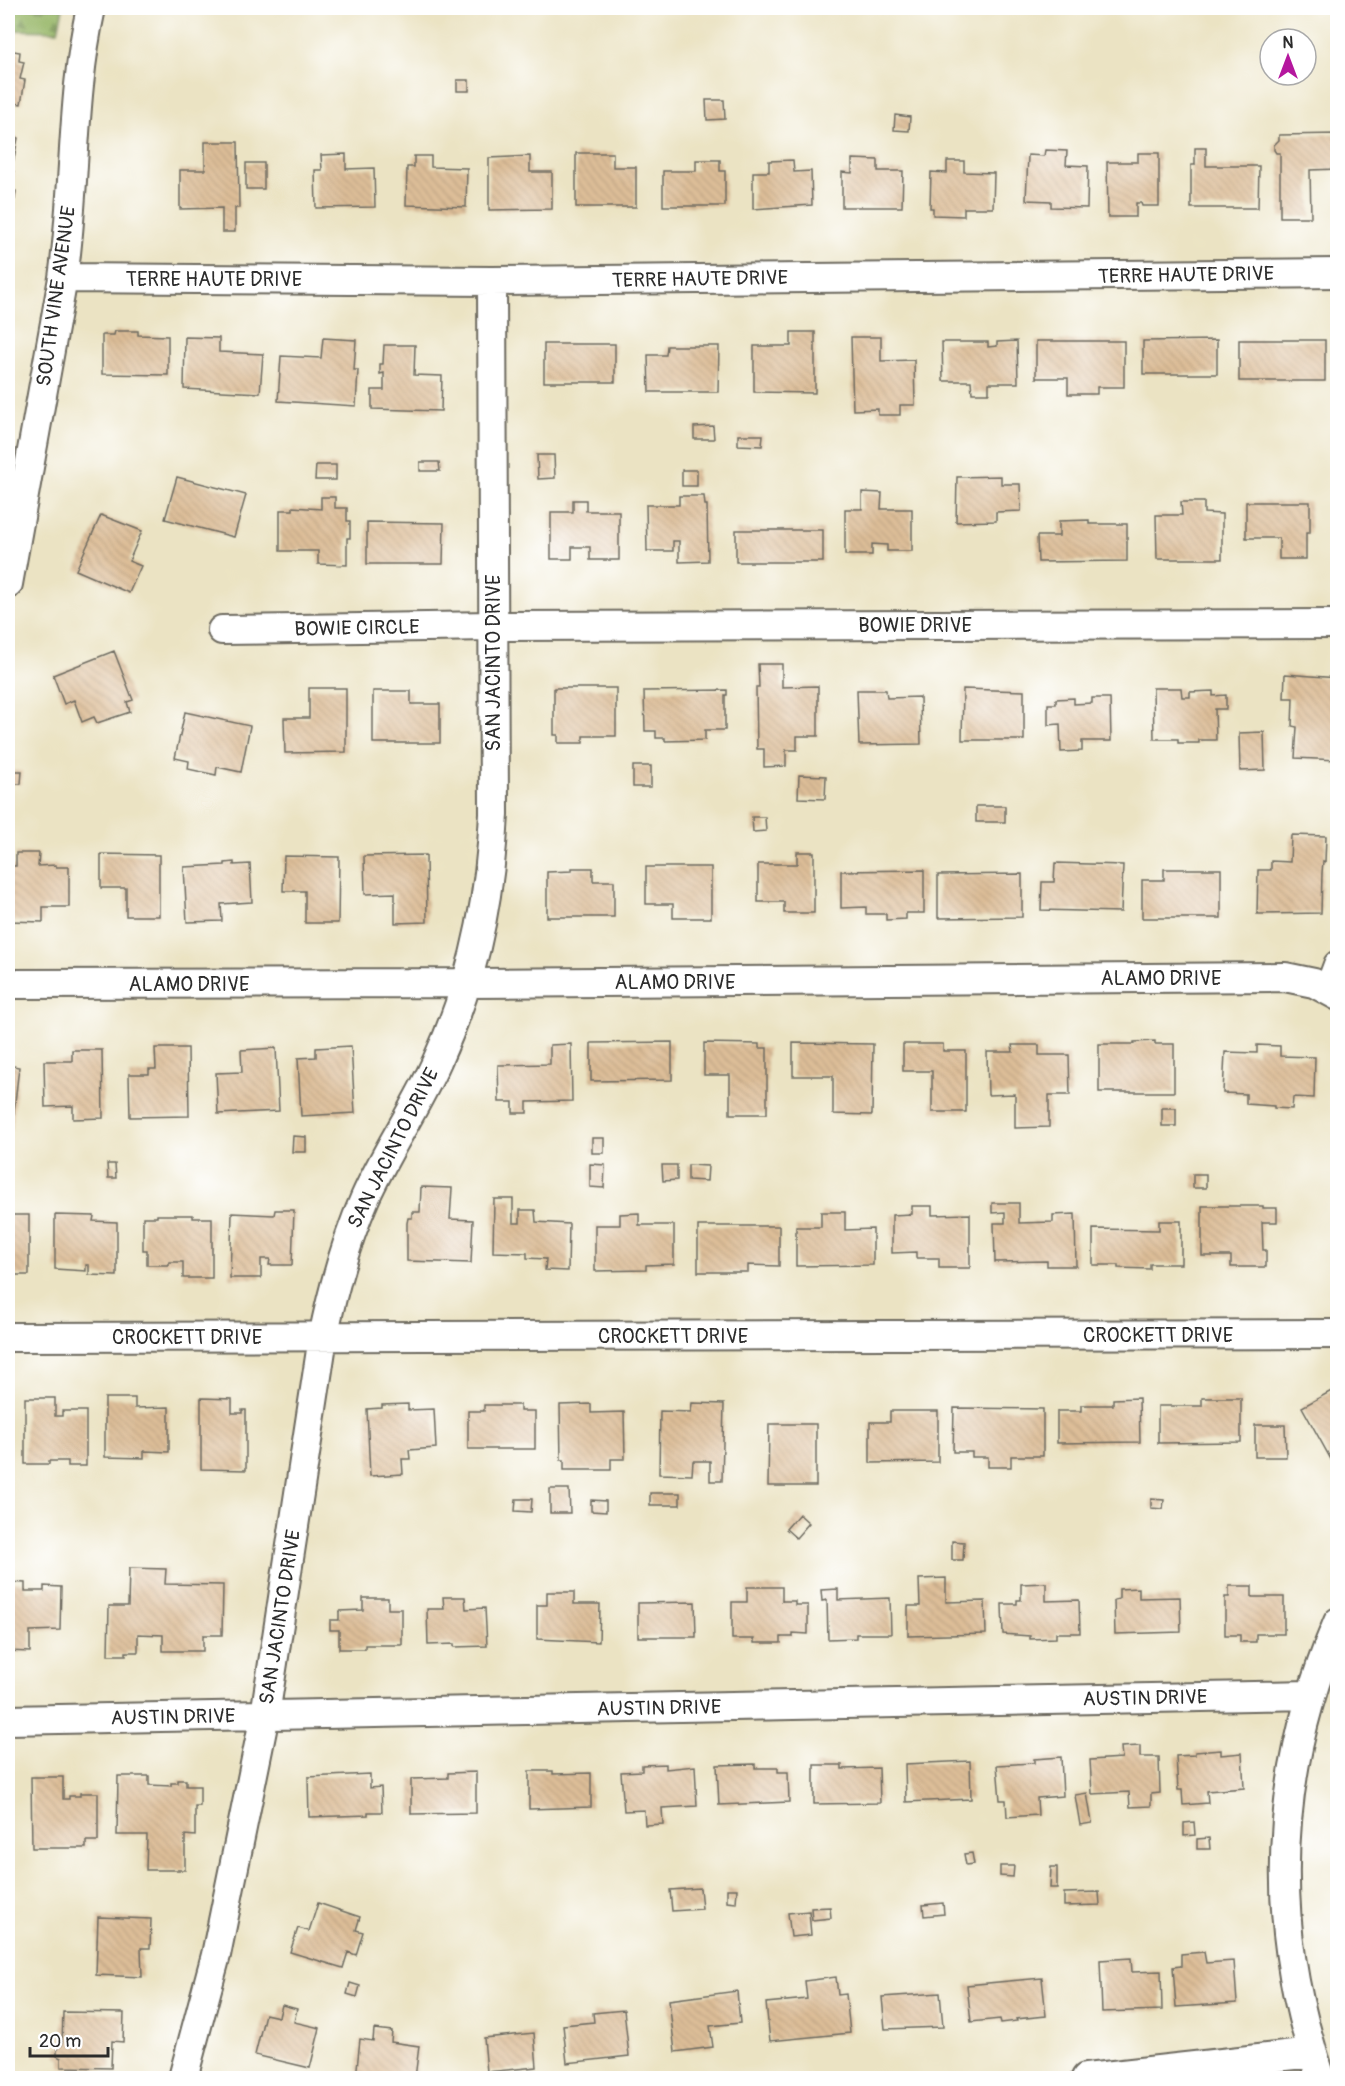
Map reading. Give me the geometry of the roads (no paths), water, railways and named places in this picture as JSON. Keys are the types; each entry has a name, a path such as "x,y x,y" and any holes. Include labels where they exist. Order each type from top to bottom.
{"street":[{"name":"SOUTH VINE AVENUE","path":"8,584 68,246 77,91 91,8"},
{"name":"TERRE HAUTE DRIVE","path":"63,278 492,281 1338,273"},
{"name":"SAN JACINTO DRIVE","path":"183,2079 220,1936 266,1715 323,1337 339,1267 357,1216 371,1186 437,1062 457,1013 484,915 492,845 494,784 492,281"},
{"name":"BOWIE DRIVE","path":"492,626 1338,624"},
{"name":"BOWIE CIRCLE","path":"222,630 492,626"},
{"name":"ALAMO DRIVE","path":"8,984 1285,977 1335,983"},
{"name":"CROCKETT DRIVE","path":"8,1337 1338,1334"},
{"path":"1086,2079 1316,2066 1292,1968 1283,1869 1290,1784 1296,1749 1310,1695 1338,1622"},
{"name":"AUSTIN DRIVE","path":"8,1720 1310,1695"}]}
